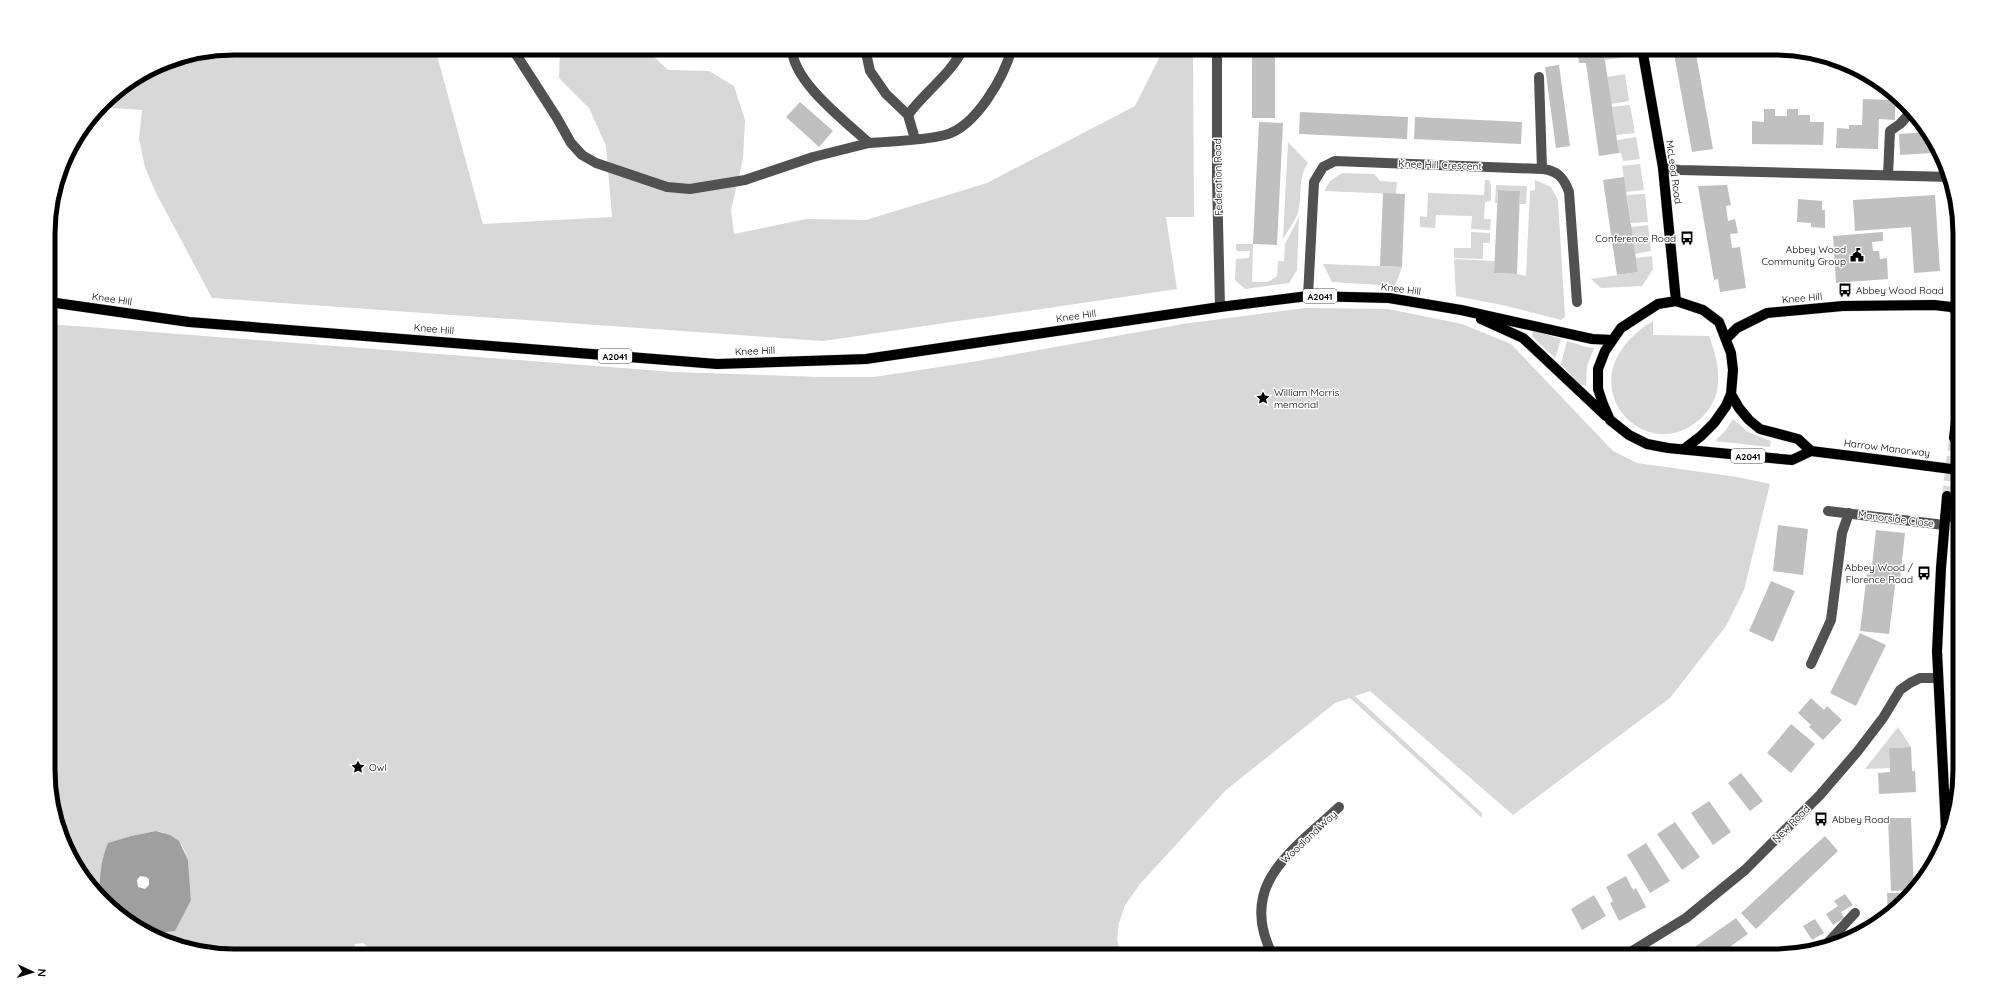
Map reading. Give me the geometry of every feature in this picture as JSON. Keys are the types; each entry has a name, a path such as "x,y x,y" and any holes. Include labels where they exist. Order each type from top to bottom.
{"main road":[{"name":"McLeod Road","path":"1643,55 1663,168 1676,301"},
{"name":"Knee Hill","path":"55,303 189,322 717,364 866,358 1220,307 1308,296 1389,298 1461,310 1592,339 1612,340"},
{"path":"1610,420 1598,389 1598,369 1605,351 1621,328 1645,311 1658,304 1676,301 1703,310 1719,322 1727,338 1731,353 1732,394 1726,406 1714,423 1701,436 1684,449"},
{"name":"Knee Hill","path":"1727,338 1737,328 1767,313 1858,306 1934,305 1953,309"},
{"name":"Knee Hill","path":"1461,310 1523,338 1610,420 1629,435 1647,444 1684,449"},
{"name":"Harrow Manorway","path":"1732,394 1739,408 1749,420 1760,429 1798,439 1811,450 1953,469"},
{"name":"A2041","path":"1684,449 1792,460 1811,450"},
{"path":"1946,821 1943,742 1938,678 1938,613 1947,496"}],"street":[{"path":"516,55 557,118 571,143 582,155 596,163 667,187 690,189 745,180 813,157 869,143 946,135 967,122 985,104 1001,77 1009,55"},
{"path":"793,55 796,68 805,82 869,143"},
{"path":"867,55 870,71 886,94 908,115 915,139"},
{"path":"908,115 918,101 950,68 958,55"},
{"name":"Federation Road","path":"1217,55 1217,180 1220,307"},
{"path":"1539,77 1542,169"},
{"path":"1888,175 1890,131 1900,124 1908,115"},
{"name":"Knee Hill Crescent","path":"1308,296 1314,182 1323,167 1328,163 1335,161 1542,169 1549,170 1562,177 1569,192 1577,302"},
{"path":"1663,168 1680,170 1944,177"},
{"name":"Manorside Close","path":"1828,511 1945,521 1953,519"},
{"name":"Manorside Close","path":"1811,664 1831,620 1842,533 1849,513"},
{"name":"New Road","path":"1635,949 1686,918 1745,870 1820,795 1857,752 1883,718 1900,690 1920,678 1938,678"},
{"name":"Woodland Way","path":"1269,949 1266,943 1260,915 1265,886 1281,862 1340,808"},
{"path":"1830,941 1855,913"}],"shaded area":[{"path":"222,55 437,55 483,224 612,217 606,146 589,108 559,78 560,55 652,55 668,70 709,71 734,86 745,120 743,159 731,210 734,234 806,219 866,220 987,183 1135,106 1160,55 1193,55 1194,217 1166,217 1177,289 823,341 212,298 155,191 145,167 139,139 142,110 107,107 134,85 155,73 176,64 199,58"},
{"path":"1604,55 1620,55 1620,58 1605,60"},
{"path":"1625,74 1629,101 1611,104 1607,77"},
{"path":"1630,105 1635,133 1616,135 1612,107"},
{"path":"1636,137 1640,159 1623,161 1621,153 1619,153 1617,140"},
{"path":"1288,142 1308,163 1303,174 1298,212 1295,220 1283,239"},
{"path":"1640,164 1644,190 1626,192 1622,166"},
{"path":"1342,173 1374,174 1380,181 1397,182 1396,194 1324,191 1330,181"},
{"path":"1485,180 1489,180 1491,185 1491,201 1485,202 1484,219 1491,219 1490,230 1471,229 1472,216 1436,215 1435,228 1420,227 1420,216 1427,217 1428,193 1484,195"},
{"path":"1535,180 1551,187 1558,200 1565,317 1561,320 1507,306 1456,296 1454,259 1495,261 1494,273 1526,276 1530,191 1535,190"},
{"path":"1496,185 1527,186 1526,204 1520,204 1520,191 1498,190 1497,203 1495,203"},
{"path":"1645,194 1648,222 1631,223 1627,195"},
{"path":"1299,217 1297,270 1289,283 1245,289 1235,280 1236,259 1249,258 1250,251 1236,250 1236,244 1253,244 1252,282 1268,282 1277,276 1278,261 1284,261 1285,244"},
{"path":"1648,225 1651,251 1635,254 1631,227"},
{"path":"1471,232 1490,233 1490,243 1483,243 1483,259 1454,258 1454,248 1471,248"},
{"path":"1652,256 1653,269 1642,286 1601,288 1591,279 1638,272 1636,258"},
{"path":"1323,264 1402,267 1395,286 1332,282"},
{"path":"1305,308 1388,309 1462,324 1511,344 1613,451 1637,463 1737,477 1770,484 1744,590 1726,626 1670,698 1513,815 1370,691 1355,696 1482,813 1482,818 1350,698 1335,703 1226,790 1140,884 1125,905 1119,923 1117,939 1119,949 370,949 363,943 355,944 355,949 222,949 199,946 176,940 160,933 163,933 191,900 188,860 182,845 162,832 156,831 131,836 108,843 103,858 100,889 85,870 73,849 64,828 58,805 55,782 55,324 674,372 819,377 874,377 972,362 1183,324"},
{"path":"1653,321 1653,335 1709,336 1713,346 1718,376 1718,387 1715,396 1705,414 1683,430 1660,434 1639,427 1622,413 1612,393 1613,369 1625,344"},
{"path":"1533,330 1561,339 1555,358 1532,336"},
{"path":"1567,341 1594,348 1587,366 1586,386 1579,384 1561,364"},
{"path":"1733,419 1748,432 1771,441 1770,447 1715,441 1726,430"},
{"path":"1898,727 1911,747 1889,748 1890,768 1865,769"},
{"path":"156,831 170,835 179,841 188,860 191,900 175,931 159,933 144,925 116,905 99,888 102,861 108,843 131,836","holes":["140,876 149,879 149,885 145,889 138,887 137,880"]}],"building":[{"path":"1252,55 1275,55 1275,118 1252,118"},
{"path":"1578,55 1604,55 1619,153 1599,156 1586,63 1579,63"},
{"path":"1674,55 1696,55 1713,149 1692,152"},
{"path":"1559,65 1570,146 1556,148 1545,67"},
{"path":"1863,99 1893,100 1895,102 1895,120 1879,119 1878,149 1836,148 1837,128 1849,129 1849,125 1862,125"},
{"path":"800,102 833,131 819,147 786,117"},
{"path":"1764,109 1775,109 1775,116 1787,116 1787,109 1798,109 1798,115 1810,115 1810,122 1824,122 1823,145 1752,144 1752,121 1764,122"},
{"path":"1300,112 1408,117 1407,139 1299,134"},
{"path":"1415,117 1522,122 1521,144 1414,139"},
{"path":"1259,122 1283,123 1277,245 1253,244"},
{"path":"1922,132 1933,153 1900,155 1899,134"},
{"path":"1624,177 1638,272 1617,275 1603,180"},
{"path":"1727,185 1731,205 1726,206 1728,221 1735,219 1738,233 1730,234 1732,248 1740,247 1746,288 1720,292 1718,279 1714,280 1698,186"},
{"path":"1498,190 1520,191 1517,274 1494,273"},
{"path":"1383,193 1405,194 1402,267 1380,266"},
{"path":"1935,195 1940,271 1914,273 1911,227 1855,231 1853,200"},
{"path":"1798,199 1822,201 1822,210 1825,210 1825,228 1811,227 1811,223 1797,222"},
{"name":"Abbey Wood Community Group","path":"1883,232 1883,241 1872,242 1873,251 1879,251 1880,259 1887,258 1888,279 1836,283 1833,236"},
{"path":"1778,525 1808,529 1803,575 1773,571"},
{"path":"1876,530 1905,533 1900,579 1896,578 1889,634 1860,631 1867,574 1871,575"},
{"path":"1771,581 1795,591 1773,642 1749,631"},
{"path":"1860,633 1886,645 1856,706 1830,693"},
{"path":"1811,698 1824,710 1827,706 1842,720 1823,740 1809,727 1811,725 1798,713"},
{"path":"1791,724 1815,744 1791,773 1767,753"},
{"path":"1911,747 1912,771 1915,771 1916,792 1879,794 1878,773 1890,772 1889,748"},
{"path":"1741,773 1763,801 1750,811 1728,783"},
{"path":"1709,801 1731,832 1713,845 1691,813"},
{"path":"1888,818 1911,818 1914,882 1907,890 1891,891"},
{"path":"1675,822 1700,857 1682,870 1657,834"},
{"path":"1825,836 1838,851 1756,929 1741,913"},
{"path":"1646,843 1670,881 1650,893 1627,855"},
{"path":"1626,876 1633,890 1636,888 1646,907 1619,921 1610,903 1613,901 1606,887"},
{"path":"1887,893 1905,893 1901,897 1888,908"},
{"path":"1845,894 1853,905 1841,912 1844,918 1833,925 1826,914 1838,906 1834,901"},
{"path":"1594,895 1606,916 1582,930 1571,909"},
{"path":"1736,918 1748,934 1727,949 1692,949"},
{"path":"1815,919 1824,933 1812,940 1803,926"}],"tunnel":[{"path":"1947,496 1953,446"}],"place":[{"name":"Conference Road","path":"1687,238"},
{"name":"Abbey Wood Community Group","path":"1857,255"},
{"name":"Abbey Wood Road","path":"1845,290"},
{"name":"William Morris memorial","path":"1263,398"},
{"name":"Abbey Wood / Florence Road","path":"1924,573"},
{"name":"Owl","path":"358,767"},
{"name":"Abbey Road","path":"1821,819"}]}
